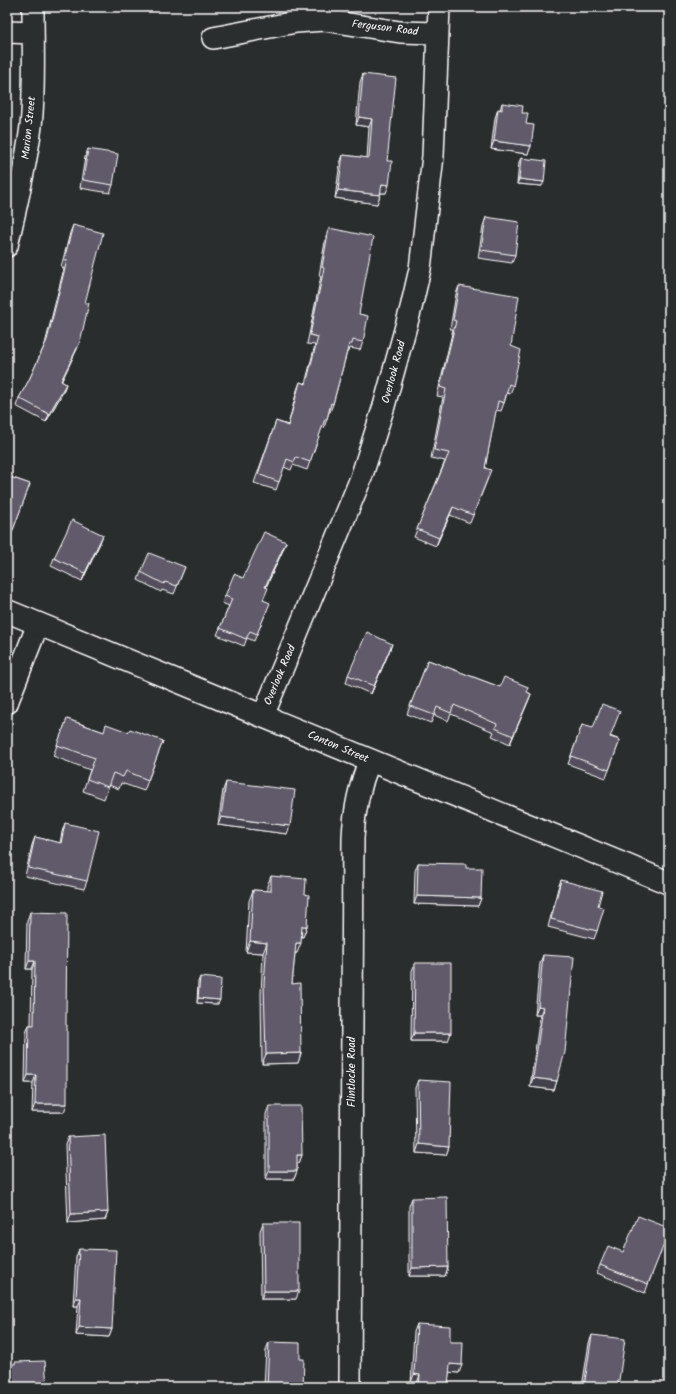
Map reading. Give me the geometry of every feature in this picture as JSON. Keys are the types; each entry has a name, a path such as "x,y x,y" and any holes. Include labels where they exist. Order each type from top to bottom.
{"street":[{"name":"Marion Street","path":"7,246 22,179 31,126 34,70 33,7"},
{"name":"Overlook Road","path":"263,716 361,478 384,406 411,308 421,262 434,156 439,7"},
{"name":"Ferguson Road","path":"213,38 296,22 324,20 400,32 438,33"},
{"path":"7,32 33,33"},
{"name":"Canton Street","path":"7,611 669,883"},
{"path":"7,703 38,624"},
{"name":"Flintlocke Road","path":"350,1387 353,838 356,805 360,786 370,760"}],"building":[{"path":"363,74 396,78 387,161 392,161 389,185 382,184 380,195 338,190 343,155 369,158 372,119 359,117"},
{"path":"502,103 523,106 522,113 528,113 526,124 534,125 531,146 494,141 498,109 502,110"},
{"path":"88,149 118,154 113,185 83,180"},
{"path":"521,158 546,161 544,182 519,179"},
{"path":"486,217 519,222 515,255 481,250"},
{"path":"73,225 103,233 85,303 89,303 80,342 61,381 66,384 49,414 19,398 47,340 67,260 64,260"},
{"path":"329,228 373,237 359,314 368,316 363,342 353,340 352,344 349,344 333,404 331,403 327,419 325,419 310,462 296,457 294,462 287,459 279,482 258,474 276,421 288,426 300,382 306,384 318,337 310,335 324,268 322,267"},
{"path":"459,286 519,296 511,346 521,350 513,386 509,384 504,403 498,401 485,468 491,470 473,515 453,507 439,538 417,529 449,453 434,450 446,389 440,387 456,321 453,320"},
{"path":"7,476 30,484 13,530 7,527"},
{"path":"72,520 103,535 85,573 54,558"},
{"path":"264,532 286,542 265,587 268,588 263,600 270,603 257,634 250,631 246,639 220,628 232,599 225,596 234,574 243,578"},
{"path":"149,553 185,567 177,586 165,582 164,584 141,572"},
{"path":"367,632 392,644 374,686 348,675"},
{"path":"428,660 500,687 504,677 528,687 527,692 531,694 513,736 495,728 497,724 454,705 451,713 437,707 434,715 410,706"},
{"path":"602,704 620,711 610,737 620,740 609,770 571,756 582,725 593,728"},
{"path":"67,719 104,732 106,724 128,732 130,729 163,741 148,780 126,771 123,777 113,773 108,787 87,779 95,758 57,745"},
{"path":"226,782 295,790 290,826 221,817"},
{"path":"65,823 99,831 87,881 28,868 35,837 61,843"},
{"path":"418,863 466,864 466,868 482,868 481,898 417,896"},
{"path":"271,876 306,879 305,894 309,895 307,926 302,926 301,943 296,943 292,984 300,983 301,1053 266,1054 264,984 267,943 250,941 253,890 271,891"},
{"path":"561,880 602,891 598,906 604,908 597,931 551,919"},
{"path":"30,912 67,913 67,1104 35,1104 36,1075 28,1075 29,1025 34,1025 35,961 29,961"},
{"path":"543,955 574,957 565,1052 557,1081 533,1078 543,1007 538,1006"},
{"path":"415,963 451,963 451,1033 414,1033"},
{"path":"200,977 221,979 220,1000 198,998"},
{"path":"418,1080 451,1082 449,1147 419,1144"},
{"path":"269,1106 301,1106 302,1155 297,1155 297,1171 269,1171"},
{"path":"105,1135 108,1212 71,1214 68,1137"},
{"path":"447,1197 448,1267 412,1268 412,1198"},
{"path":"638,1216 669,1228 669,1232 648,1284 600,1265 608,1246 623,1252"},
{"path":"263,1223 299,1223 299,1291 264,1291"},
{"path":"79,1249 116,1250 112,1329 79,1327 81,1298 76,1298"},
{"path":"417,1324 450,1326 450,1342 463,1342 462,1365 450,1364 448,1387 419,1387 420,1375 414,1374"},
{"path":"592,1335 625,1339 618,1387 584,1387"},
{"path":"269,1342 300,1343 300,1359 304,1359 303,1387 267,1387"},
{"path":"45,1361 47,1387 7,1387 7,1364 15,1364 15,1362"}]}
